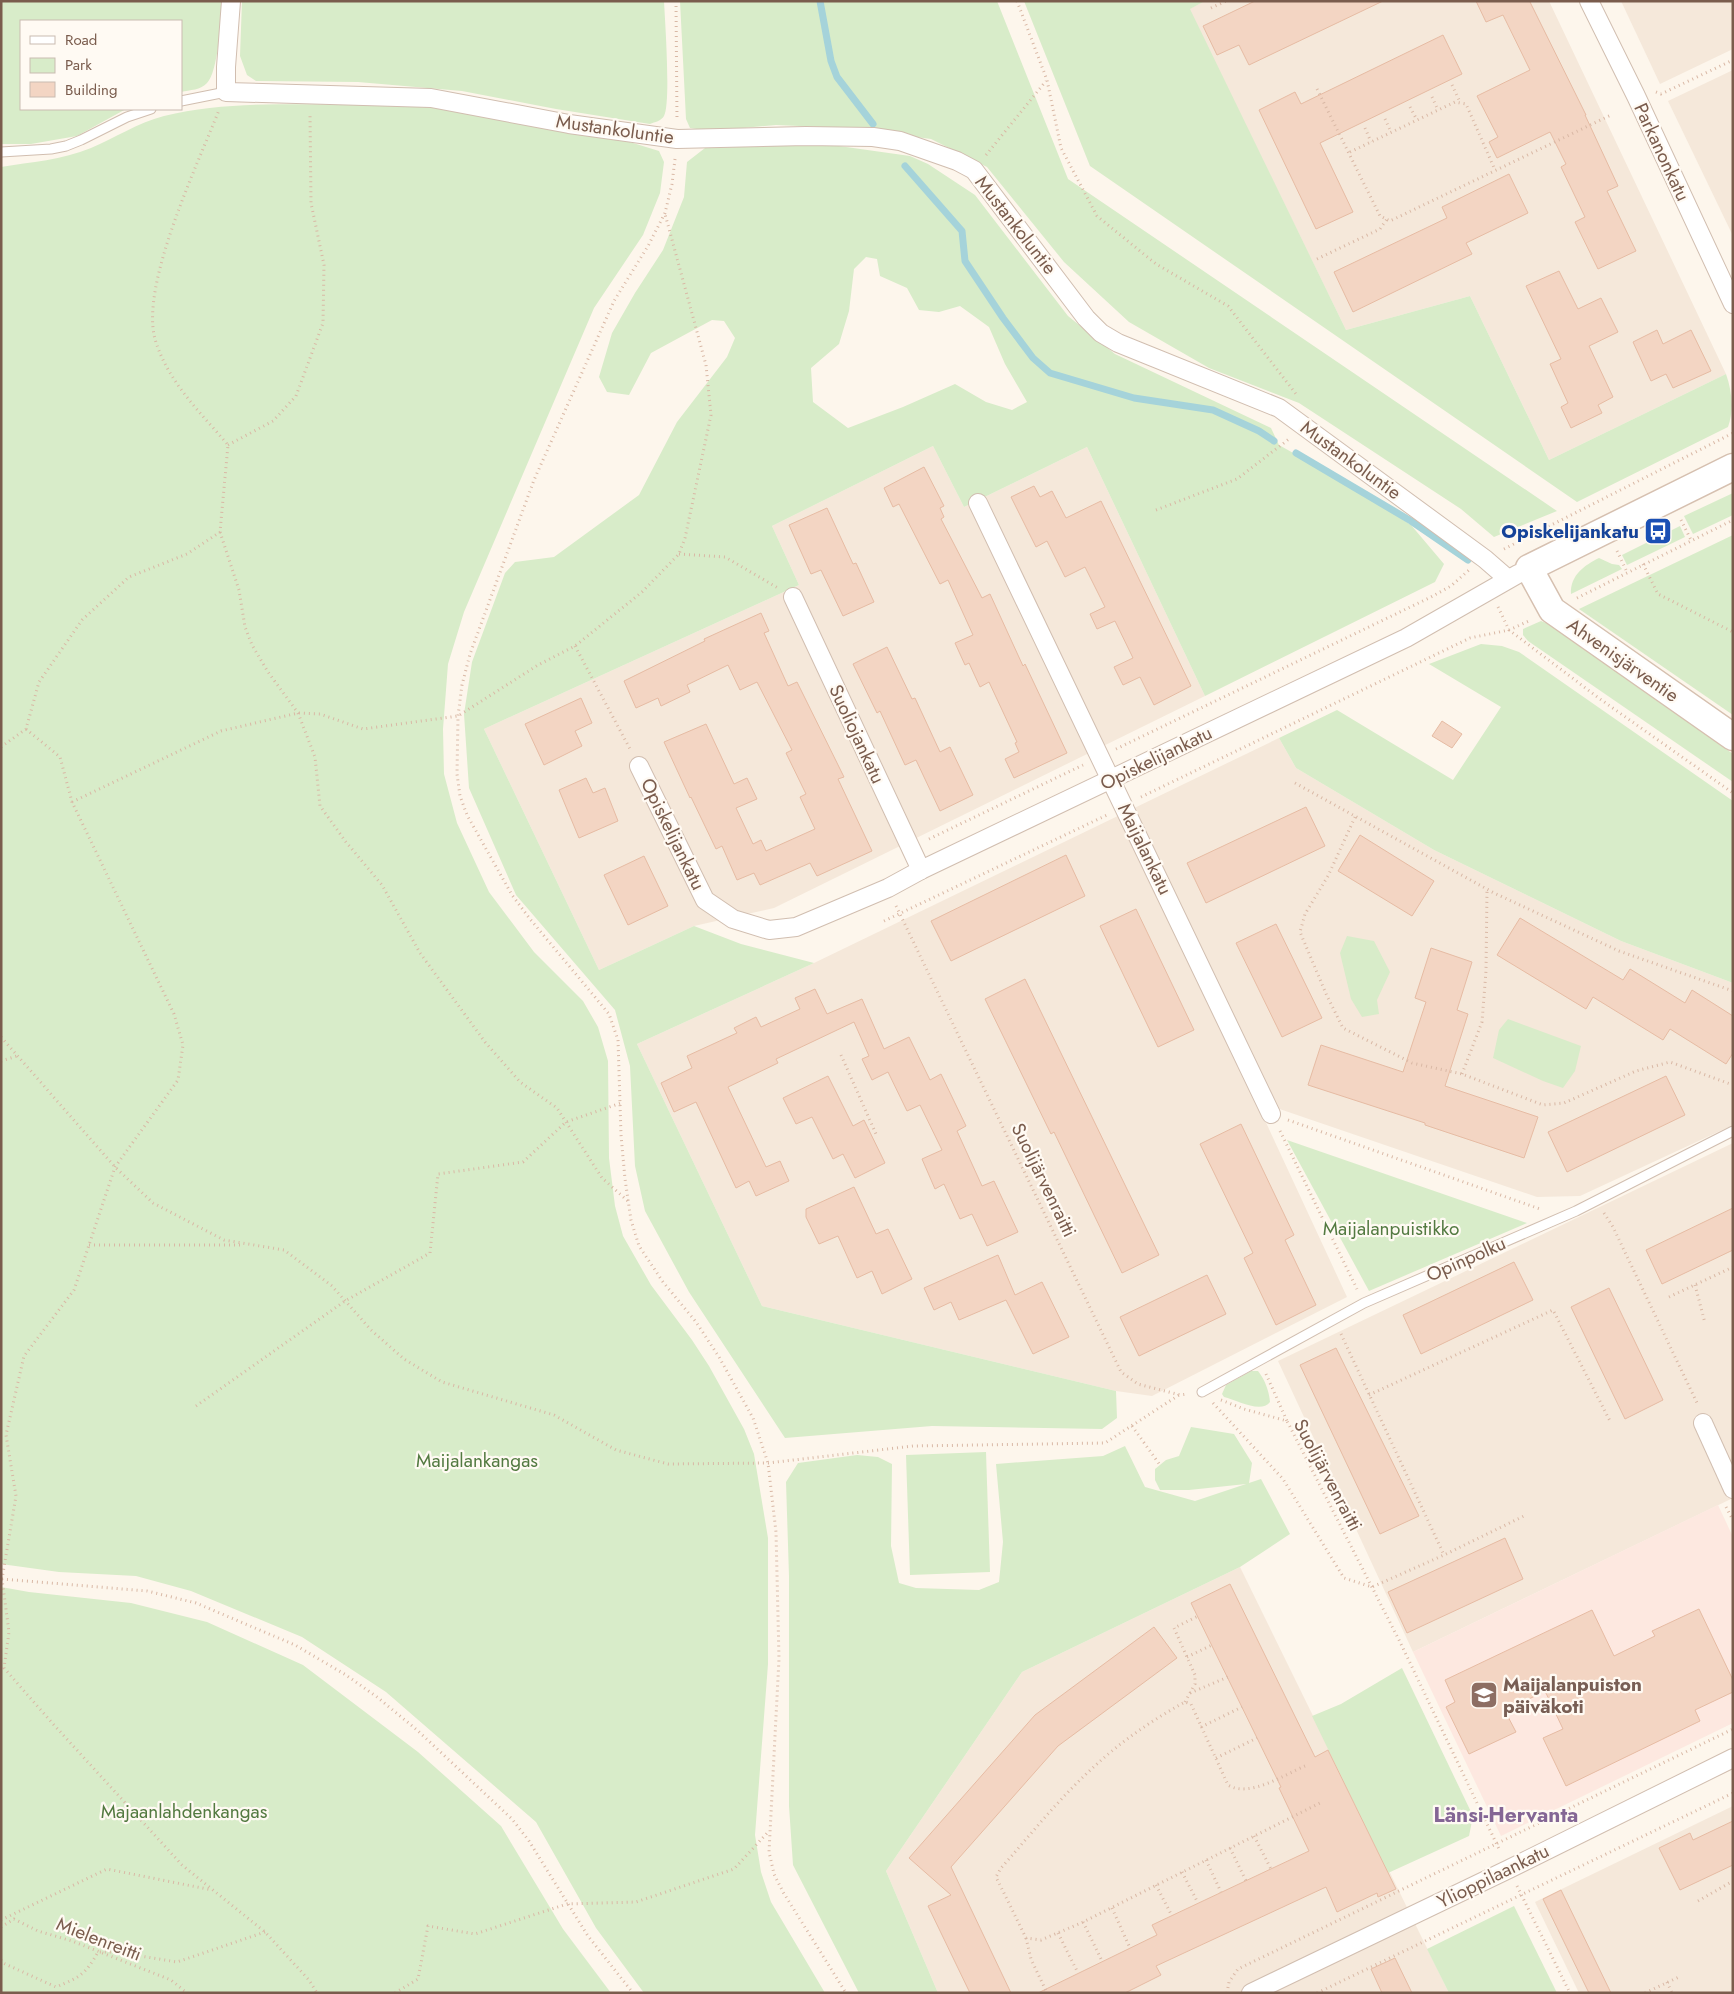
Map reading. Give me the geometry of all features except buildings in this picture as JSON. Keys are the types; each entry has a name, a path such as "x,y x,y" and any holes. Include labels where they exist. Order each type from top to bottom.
{"main road":[{"name":"Opiskelijankatu","path":"1519,574 1733,467"},
{"name":"Ahvenisjärventie","path":"1519,574 1552,610 1733,737"}],"street":[{"path":"226,92 231,1"},
{"name":"Parkanonkatu","path":"1589,1 1636,96 1733,304"},
{"name":"Mustankoluntie","path":"226,92 430,98 569,124 677,139 806,136 873,137 900,141 957,161 974,170 1086,318 1101,333 1118,343 1279,408 1485,559 1519,574"},
{"name":"Maijalankatu","path":"978,503 1271,1114"},
{"name":"Opiskelijankatu","path":"639,766 705,900 733,919 769,930 796,927 888,888 921,870 1406,638 1519,574"},
{"name":"Suoliojankatu","path":"793,597 921,870"},
{"path":"1703,1423 1733,1489"},
{"name":"Ylioppilaankatu","path":"1251,1993 1509,1869 1733,1758"}],"lane":[{"name":"Mustankoluntie","path":"182,100 226,92"},
{"path":"1,152 51,149 66,146 127,117 148,110"},
{"name":"Opinpolku","path":"1202,1392 1364,1303 1576,1211 1733,1131"}],"path":[{"path":"676,1 677,139 672,184 665,213 648,246 614,301 534,480 470,654 462,685 458,716 457,774 460,796 467,815 512,895 530,920 609,1014 618,1040 621,1135 631,1220 639,1246 663,1282 696,1322 719,1357 753,1418 768,1463 776,1532 779,1658 769,1852 774,1874 846,1993"},
{"path":"1017,1 1047,80 1061,148 1098,216 1156,264 1228,306 1299,398"},
{"path":"1211,8 1226,1"},
{"path":"1636,96 1650,90 1661,94 1733,60"},
{"path":"974,170 1047,80"},
{"path":"1452,85 1460,103"},
{"path":"1317,89 1350,152 1380,216 1390,221 1611,114"},
{"path":"226,92 169,237 156,282 153,311 154,338 163,360 181,391 228,445 220,532 239,590 245,627 252,645 268,672 298,713 314,757 320,806 346,842 382,885 420,953 485,1042 520,1082 557,1108 602,1178 629,1203"},
{"path":"228,445 273,421 296,396 323,323 324,265 312,203 309,93"},
{"path":"1432,97 1438,110"},
{"path":"1350,152 1455,102 1466,104 1495,170"},
{"path":"1410,107 1417,120"},
{"path":"1385,119 1392,132"},
{"path":"1365,128 1372,142"},
{"path":"72,802 220,732 298,713 320,714 363,729 458,716 538,665 575,646 642,592 679,554 685,538 711,415 706,365 665,213"},
{"path":"1317,259 1380,229 1387,219"},
{"path":"1156,510 1236,479 1306,426"},
{"path":"910,848 1451,586 1478,562 1733,433"},
{"path":"1681,520 1691,540"},
{"path":"884,921 1470,638 1509,630 1733,520"},
{"path":"1,747 26,729 39,682 82,620 129,577 187,554 220,532"},
{"path":"1617,551 1627,572"},
{"path":"679,554 725,557 793,597"},
{"path":"1643,564 1658,594 1733,632"},
{"path":"1509,630 1600,699 1733,792"},
{"path":"575,646 639,766"},
{"path":"26,729 60,757 72,802 174,1014 183,1045 178,1080 115,1168 74,1290 24,1356 6,1435 16,1496 1,1579 9,1632 4,1668 182,1865 265,1932 309,1980 317,1993"},
{"path":"1295,784 1487,889 1619,951 1733,991"},
{"path":"1355,817 1328,876 1305,914 1300,932 1343,1028 1412,1064 1462,1074 1543,1105 1564,1103 1636,1071 1670,1062 1733,1086"},
{"name":"Suolijärvenraitti","path":"888,888 1121,1372 1138,1384 1180,1395 1202,1392 1244,1409 1287,1421 1372,1587 1570,1993"},
{"path":"1462,1074 1482,1022 1486,971 1487,889"},
{"path":"1,1037 115,1168 153,1203 224,1240 284,1250 332,1286 384,1342 404,1358 442,1382 554,1415 616,1450 668,1464 768,1463 913,1446 1105,1443 1180,1395"},
{"path":"841,1055 876,1134"},
{"path":"1,1061 18,1056"},
{"path":"196,1406 345,1301 430,1253 438,1174 523,1162 566,1122 621,1103"},
{"path":"1271,1114 1364,1303"},
{"path":"89,1245 252,1245"},
{"path":"1669,1297 1733,1267"},
{"path":"1695,1285 1705,1323"},
{"path":"1369,1396 1554,1310 1610,1421"},
{"path":"1334,1320 1444,1555"},
{"path":"1260,1360 1287,1421"},
{"path":"1202,1392 1283,1480 1344,1578 1372,1587 1444,1555 1526,1515"},
{"path":"1132,1426 1160,1465"},
{"path":"1,1579 147,1591 196,1603 251,1625 316,1656 377,1697 417,1730 512,1819 529,1840 588,1936 633,1993"},
{"path":"1,1612 6,1611"},
{"path":"1047,1993 1031,1959 1026,1938 996,1877 1001,1868 1066,1795 1098,1763 1159,1716 1185,1702 1195,1684 1195,1675 1174,1628 1198,1616"},
{"path":"1187,1657 1212,1645"},
{"path":"1190,1694 1228,1677"},
{"path":"1185,1702 1191,1704 1228,1785 1236,1790 1252,1789 1305,1766"},
{"path":"1201,1727 1242,1708"},
{"path":"1227,1993 1229,1982 1238,1969 1733,1729"},
{"path":"1216,1758 1258,1738"},
{"path":"1317,1993 1733,1793"},
{"path":"1026,1938 1041,1940 1083,1922 1322,1802"},
{"path":"395,1993 418,1979 428,1926 475,1934 568,1904 636,1902 734,1869 769,1830"},
{"path":"1254,1836 1271,1869"},
{"path":"1230,1848 1246,1881"},
{"path":"1206,1860 1221,1892"},
{"path":"1,1920 108,1869 213,1890"},
{"path":"1182,1872 1198,1903"},
{"path":"1698,1901 1733,1881"},
{"path":"1156,1885 1172,1916"},
{"path":"1112,1908 1130,1948"},
{"name":"Mielenreitti","path":"1,1926 14,1919 38,1931 72,1941 171,1980 187,1993"},
{"path":"1083,1922 1102,1962"},
{"path":"1,1960 3,1963 56,1988 80,1977 89,1969 98,1952 116,1952 178,1962 265,1932"},
{"path":"1058,1933 1078,1973"},
{"path":"1644,1993 1681,1976"},
{"path":"1667,1982 1672,1993"}],"shaded area":[{"path":"1205,1 1549,1 1726,374 1549,460 1470,296 1346,330 1189,9"},
{"path":"1621,1 1733,1 1733,49 1660,84"},
{"path":"1733,70 1733,236 1668,101"},
{"path":"933,446 964,507 1087,447 1205,696 774,908 694,926 599,970 484,729 799,585 772,526"},
{"path":"1279,738 1296,768 1434,850 1621,941 1733,983 1733,1125 1580,1196 1537,1197 1256,1101 1347,1297 1152,1396 1116,1391 762,1306 637,1044 814,963"},
{"path":"1733,1143 1733,1498 1413,1652 1278,1361"},
{"path":"1718,1505 1733,1537 1733,1723 1501,1836 1413,1652"},
{"path":"1240,1567 1449,1993 938,1993 886,1871 1022,1672"},
{"path":"1733,1806 1733,1993 1579,1993 1535,1902"}],"green space":[{"path":"1,1 223,1 218,45 211,77 202,87 182,92 182,20 20,20 20,110 124,110 77,136 31,144 1,144"},
{"path":"242,1 664,1 667,95 664,116 650,124 462,91 358,82 256,81 247,75 240,56"},
{"path":"680,1 997,1 1068,179 1557,511 1494,537 1461,509 1299,403 1209,368 1129,322 1064,262 987,167 931,139 847,128 776,125 710,131 690,128 686,119"},
{"path":"1024,1 1205,1 1190,9 1346,330 1470,296 1549,460 1726,374 1732,401 1728,427 1577,502 1090,166"},
{"name":"Maijalankangas","path":"349,104 427,107 620,139 659,151 664,162 660,193 643,235 594,308 464,612 448,664 443,729 444,774 457,823 489,892 534,952 583,1001 598,1027 608,1061 609,1158 615,1206 623,1236 651,1285 709,1366 744,1429 754,1454 768,1538 768,1664 755,1835 761,1872 771,1902 825,1993 644,1993 596,1928 536,1822 386,1692 302,1637 191,1591 136,1576 59,1572 1,1564 1,167 46,160 80,152 145,123 164,116 187,111 256,105"},
{"path":"839,146 910,156 928,164 975,195 1068,316 1115,354 1271,428 1279,445 1341,480 1411,525 1444,564 1435,582 1205,696 1087,447 964,507 933,446 772,526 799,585 484,729 599,970 694,926 741,944 814,963 637,1044 762,1306 1116,1391 1117,1418 1102,1429 932,1426 785,1438 689,1292 645,1211 635,1166 630,1066 615,1010 516,895 469,788 464,714 472,662 505,573 515,562 554,557 639,495 677,422 727,357 735,338 724,321 712,320 651,353 629,395 607,392 599,377 612,333 663,250 684,197 687,162 705,148","holes":["866,257 877,259 880,276 907,288 919,310 939,312 960,306 989,327 1005,364 1027,402 1012,410 986,402 955,384 848,428 813,402 811,368 839,344 849,311 854,269"]},
{"path":"1733,493 1733,515 1693,534 1684,516"},
{"path":"1680,526 1685,537 1627,565 1622,555"},
{"path":"1733,535 1733,715 1579,609"},
{"path":"1599,558 1619,565 1622,569 1571,594 1573,581 1579,572"},
{"path":"1541,621 1551,625 1733,754 1733,782 1528,641 1523,635 1523,629"},
{"path":"1481,644 1502,646 1519,652 1733,801 1733,983 1621,941 1434,850 1296,768 1279,738 1337,710 1453,780 1501,707 1429,664"},
{"path":"1347,936 1374,941 1390,972 1377,1000 1379,1014 1362,1017 1351,999 1340,953"},
{"path":"1508,1019 1581,1046 1575,1071 1563,1088 1493,1058 1499,1030"},
{"name":"Maijalanpuistikko","path":"1287,1140 1527,1223 1369,1291"},
{"path":"1251,1371 1258,1371 1260,1374 1269,1394 1270,1402 1261,1407 1224,1397 1222,1394 1226,1385"},
{"path":"1191,1427 1234,1434 1252,1463 1249,1483 1261,1479 1290,1534 1240,1567 1022,1672 886,1871 938,1993 859,1993 793,1865 789,1806 789,1576 786,1482 798,1463 857,1455 878,1457 892,1464 891,1546 899,1583 916,1588 979,1590 999,1582 1003,1542 996,1464 1103,1456 1125,1446 1145,1487 1195,1501 1246,1484 1189,1490 1160,1490 1155,1480 1155,1469 1166,1460 1179,1456"},
{"path":"986,1452 990,1572 910,1575 906,1455"},
{"name":"Majaanlahdenkangas","path":"1,1587 29,1592 131,1603 207,1622 303,1665 418,1752 501,1826 563,1929 611,1993 1,1993"},
{"path":"1402,1668 1473,1816 1469,1836 1388,1873 1312,1716 1341,1704"},
{"path":"1514,1906 1557,1993 1449,1993 1427,1949"}],"waterway":[{"path":"820,1 831,61 837,77 873,124"},
{"path":"905,166 962,231 965,261 1003,318 1033,358 1050,373 1134,398 1213,410 1259,431 1274,441"},
{"path":"1296,453 1411,521 1468,560"}],"place":[{"name":"Opiskelijankatu","path":"1658,531"},
{"name":"Maijalanpuiston päiväkoti","path":"1484,1695"}],"district":[{"name":"Länsi-Hervanta","path":"1506,1815"}]}
